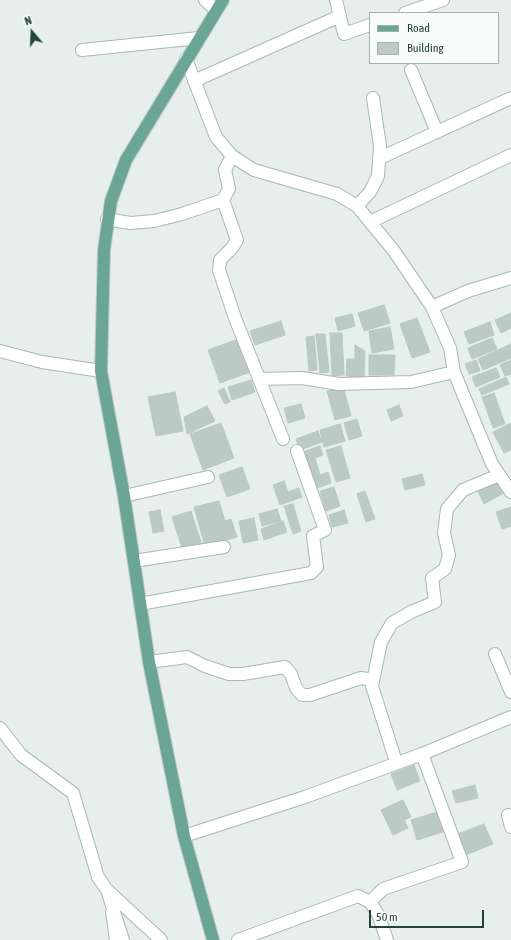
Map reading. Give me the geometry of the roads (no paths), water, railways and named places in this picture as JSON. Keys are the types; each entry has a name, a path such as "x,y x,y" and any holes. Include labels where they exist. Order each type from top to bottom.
{"main road":[{"path":"213,940 184,836 149,662 124,496 101,371 104,250 107,219 112,201 126,160 219,5"}],"street":[{"path":"205,0 219,5"},
{"path":"336,0 344,34 369,25"},
{"path":"408,12 443,0"},
{"path":"194,81 340,16"},
{"path":"82,50 199,38"},
{"path":"186,59 216,137 232,156 254,170 336,194 357,206 394,251 432,307 450,348 454,372 492,464 511,492"},
{"path":"411,70 437,132"},
{"path":"357,206 370,192 378,176 380,158 373,98"},
{"path":"380,158 511,98"},
{"path":"370,222 511,155"},
{"path":"107,219 130,223 154,221 182,214 223,200 229,189 225,170 232,156"},
{"path":"223,200 237,240 232,248 220,260 219,270 235,318 283,439"},
{"path":"432,307 468,291 511,278"},
{"path":"0,351 42,362 101,371"},
{"path":"259,379 302,378 338,384 411,382 454,372"},
{"path":"140,604 311,573 317,567 313,536 325,530 297,450"},
{"path":"396,762 372,686 382,642 392,623 411,612 435,602 432,578 445,569 449,555 444,533 447,509 463,490 499,475"},
{"path":"124,496 208,477"},
{"path":"134,562 224,547"},
{"path":"495,654 511,692"},
{"path":"149,662 187,657 205,666 236,674 286,667 291,674 296,688 302,695 310,695 361,678 373,680"},
{"path":"184,836 305,797 396,762 422,754 511,717"},
{"path":"0,728 21,756 73,793 98,877 106,890 123,940"},
{"path":"370,902 383,889 462,862 422,754"},
{"path":"106,890 161,940"},
{"path":"238,940 358,896 370,902 378,914 387,940"}],"lane":[{"path":"106,890 114,940"}]}
